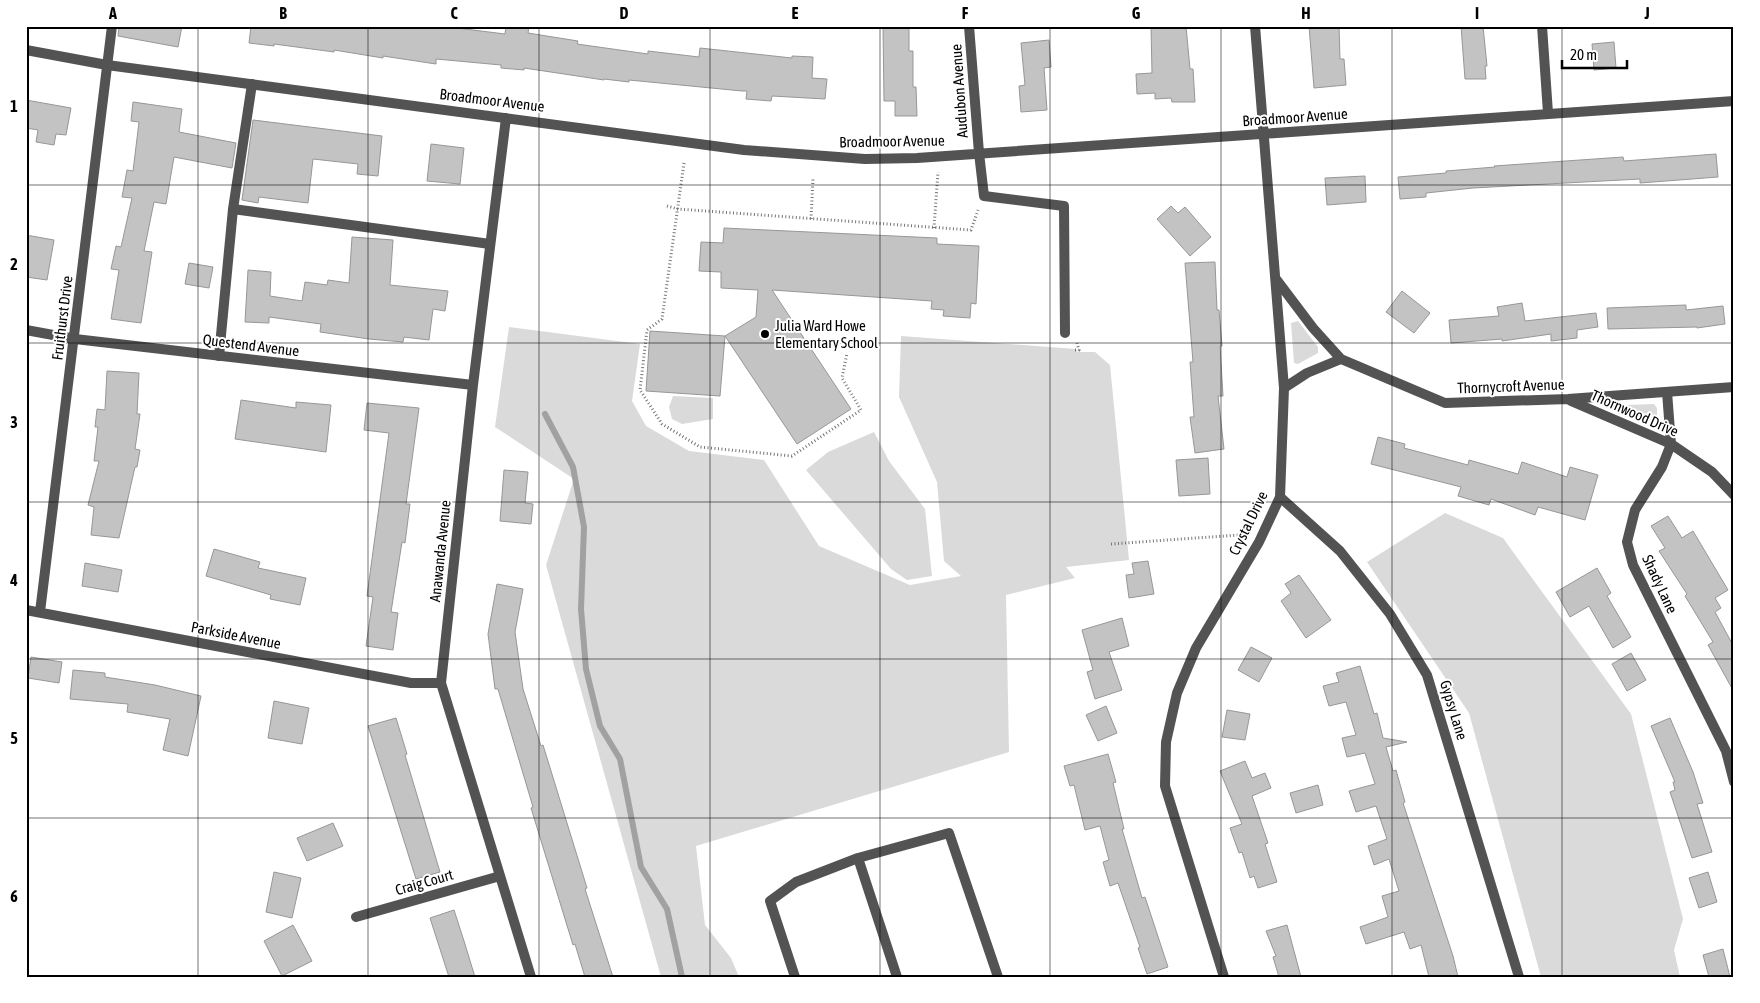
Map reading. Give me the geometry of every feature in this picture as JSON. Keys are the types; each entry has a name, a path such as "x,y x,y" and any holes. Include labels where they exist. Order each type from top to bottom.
{"street":[{"name":"Fruithurst Drive","path":"40,612 112,26"},
{"name":"Audubon Avenue","path":"969,26 984,196"},
{"name":"Crystal Drive","path":"1224,977 1165,786 1166,742 1177,693 1196,648 1259,542 1280,497 1284,388 1255,26"},
{"path":"1542,26 1548,113"},
{"name":"Broadmoor Avenue","path":"26,50 108,65 744,150 865,159 917,158 1263,135 1548,113 1734,102"},
{"path":"219,356 233,209 252,84"},
{"name":"Anawanda Avenue","path":"506,118 473,385 441,683 531,977"},
{"path":"984,196 1064,206 1065,333"},
{"path":"233,209 490,244"},
{"name":"Thornycroft Avenue","path":"1276,278 1313,328 1341,359 1444,403 1568,399 1734,387"},
{"name":"Questend Avenue","path":"26,330 75,339 473,385"},
{"path":"1284,388 1307,373 1341,359"},
{"name":"Shady Lane","path":"1667,392 1671,444 1662,467 1635,510 1627,542 1633,565 1726,751 1734,782"},
{"name":"Thornwood Drive","path":"1568,399 1671,444 1712,472 1734,495"},
{"name":"Gypsy Lane","path":"1280,497 1340,551 1390,614 1427,675 1519,977"},
{"name":"Parkside Avenue","path":"26,610 411,683 441,683"},
{"path":"794,977 770,901 796,882 858,858 949,833 998,977"},
{"path":"858,858 897,977"},
{"name":"Craig Court","path":"356,917 500,876"}],"path":[{"path":"684,163 662,319 647,330 640,390 662,424 700,447 792,456 861,410 842,378 847,353"},
{"path":"934,228 938,172"},
{"path":"811,219 813,179"},
{"path":"667,206 678,209 971,230 984,196"},
{"path":"1075,350 1079,350 1079,344"},
{"path":"1111,544 1239,535"}],"shaded area":[{"path":"1298,321 1318,347 1318,353 1298,364 1294,363 1291,323"},
{"path":"509,327 640,344 632,401 646,426 689,451 764,460 819,546 910,585 961,576 944,561 937,482 899,397 901,336 1076,349 1077,352 1095,352 1110,365 1129,560 1066,567 1075,578 1006,595 1009,752 696,846 705,925 731,958 739,977 661,977 546,565 574,479 495,427"},
{"path":"673,396 713,398 713,419 682,424 672,419 669,407"},
{"path":"1654,404 1657,408 1657,423 1627,410 1626,405"},
{"path":"874,432 889,461 925,509 932,576 907,580 891,569 806,470 828,452"},
{"path":"1445,513 1503,538 1631,714 1683,919 1674,950 1680,977 1541,977 1469,713 1367,562"}],"building":[{"path":"119,26 182,26 178,47 118,36"},
{"path":"251,26 441,26 505,34 506,26 529,26 528,33 578,41 577,44 648,54 648,51 699,57 700,48 792,58 792,56 813,57 812,78 827,79 825,99 772,96 771,101 746,99 747,91 629,80 629,82 604,80 524,68 524,70 501,68 501,65 436,59 436,64 334,50 334,52 274,44 274,46 249,43"},
{"path":"883,26 909,26 909,51 913,51 913,87 916,87 917,116 895,116 895,101 884,101"},
{"path":"1151,26 1186,26 1190,69 1193,69 1195,102 1172,102 1171,98 1155,99 1155,93 1137,94 1136,74 1152,73"},
{"path":"1309,26 1339,26 1340,59 1344,59 1346,85 1314,88"},
{"path":"1461,26 1483,26 1487,66 1485,66 1486,79 1465,79"},
{"path":"1049,40 1051,67 1044,68 1047,110 1021,112 1019,86 1025,85 1021,43"},
{"path":"1614,42 1616,68 1594,70 1592,44"},
{"path":"26,100 71,108 66,135 56,134 54,145 36,142 38,130 26,128"},
{"path":"133,102 182,109 179,132 236,143 232,168 174,157 166,204 154,202 144,251 152,252 141,323 111,319 119,270 111,269 116,246 121,247 132,198 122,197 127,170 133,171 139,122 131,121"},
{"path":"253,120 382,136 378,176 357,174 358,164 313,159 308,203 259,197 258,203 242,200"},
{"path":"431,144 464,148 460,184 427,181"},
{"path":"1716,154 1718,177 1640,183 1640,179 1473,188 1426,193 1426,197 1400,199 1398,177 1494,166 1623,157 1624,161"},
{"path":"1365,176 1366,202 1327,205 1325,178"},
{"path":"1171,206 1178,213 1185,207 1211,237 1190,256 1157,219"},
{"name":"Julia Ward Howe Elementary School","path":"724,228 937,238 937,244 979,246 976,304 971,303 970,318 943,316 944,310 931,309 932,301 772,290 851,409 797,444 725,336 756,317 758,290 721,288 721,272 699,271 701,242 723,243"},
{"path":"26,235 54,240 47,280 26,277"},
{"path":"352,237 393,240 390,285 448,291 445,311 433,309 429,340 404,337 403,342 320,332 321,324 269,317 269,323 245,322 248,270 271,272 270,296 302,301 305,282 327,285 328,280 349,283"},
{"path":"1215,262 1217,310 1219,310 1222,346 1220,346 1223,396 1218,396 1224,449 1195,453 1190,417 1194,417 1190,362 1193,362 1185,263"},
{"path":"189,263 213,267 209,288 185,284"},
{"path":"1402,291 1430,313 1414,333 1386,312"},
{"path":"1522,303 1525,321 1596,313 1598,327 1577,330 1577,338 1551,341 1551,334 1502,341 1502,339 1451,343 1449,320 1499,316 1497,307"},
{"path":"1686,305 1686,310 1723,306 1725,324 1697,328 1608,329 1607,308"},
{"path":"650,331 725,336 720,396 646,391"},
{"path":"107,371 139,373 137,414 140,414 135,449 140,450 119,538 91,535 94,507 88,505 99,461 94,461 98,427 95,427 97,409 105,410"},
{"path":"241,400 296,408 296,402 331,405 326,452 235,439"},
{"path":"367,403 419,408 406,504 410,504 405,543 402,542 391,612 398,613 393,650 366,646 373,597 367,596 389,433 364,430"},
{"path":"1378,437 1405,444 1404,448 1468,465 1469,460 1518,474 1522,462 1567,477 1570,467 1598,475 1585,520 1538,507 1535,515 1491,499 1489,505 1458,496 1461,487 1371,464"},
{"path":"1208,458 1210,494 1179,496 1176,460"},
{"path":"504,470 528,472 525,503 533,504 531,524 500,521"},
{"path":"1668,516 1682,538 1693,531 1728,590 1715,598 1721,608 1715,612 1734,647 1734,692 1708,645 1713,642 1685,596 1687,594 1659,551 1665,548 1651,526"},
{"path":"214,549 260,562 258,568 306,578 300,605 270,599 271,595 206,576"},
{"path":"1148,561 1154,594 1129,598 1126,575 1134,574 1132,563"},
{"path":"85,563 122,570 118,592 82,586"},
{"path":"1597,568 1611,593 1607,596 1631,637 1613,648 1589,606 1570,617 1556,592"},
{"path":"1299,575 1331,620 1306,638 1281,601 1291,593 1285,584"},
{"path":"497,584 523,589 515,632 523,689 541,746 543,745 613,977 585,977 575,944 573,945 531,808 533,807 498,689 495,689 488,634"},
{"path":"1122,618 1129,646 1109,652 1122,690 1095,699 1087,672 1093,670 1082,630"},
{"path":"1251,647 1272,658 1259,682 1238,670"},
{"path":"1631,653 1646,680 1627,691 1612,664"},
{"path":"31,657 62,662 59,683 28,678"},
{"path":"1360,666 1374,714 1377,713 1383,738 1407,742 1386,747 1393,771 1396,770 1405,802 1403,803 1453,956 1458,977 1429,977 1421,945 1410,949 1404,932 1366,944 1360,927 1388,917 1382,896 1399,891 1389,859 1374,865 1368,846 1387,839 1376,806 1356,812 1349,791 1375,784 1365,753 1347,757 1342,738 1356,735 1346,702 1329,706 1323,686 1339,682 1336,673"},
{"path":"73,670 105,673 105,677 155,685 201,696 188,756 163,750 170,719 127,712 128,704 70,699"},
{"path":"274,701 309,708 302,744 268,738"},
{"path":"1106,706 1117,733 1098,741 1086,715"},
{"path":"1227,710 1250,714 1245,740 1222,737"},
{"path":"396,718 407,754 405,755 440,872 416,879 368,726"},
{"path":"1670,718 1693,772 1703,803 1697,804 1712,852 1692,858 1670,792 1675,790 1673,782 1675,782 1651,726"},
{"path":"1108,754 1116,782 1113,783 1124,829 1122,829 1142,898 1145,897 1168,967 1147,974 1138,948 1140,947 1118,883 1110,886 1103,862 1109,860 1100,826 1085,830 1074,785 1070,786 1064,766"},
{"path":"1245,761 1252,778 1265,773 1271,788 1252,796 1268,843 1265,844 1277,882 1258,888 1254,876 1250,878 1242,852 1239,853 1230,828 1242,824 1220,771"},
{"path":"1318,785 1323,805 1296,813 1290,793"},
{"path":"333,823 343,846 307,861 297,838"},
{"path":"274,872 301,878 292,918 266,912"},
{"path":"1708,872 1717,902 1699,908 1689,878"},
{"path":"454,910 475,977 449,977 430,918"},
{"path":"293,925 312,961 282,976 264,941"},
{"path":"1287,925 1301,977 1279,977 1273,957 1276,956 1266,931"},
{"path":"1723,949 1730,977 1709,977 1703,955"}],"waterway":[{"path":"545,414 573,467 584,527 581,609 586,669 600,726 620,759 641,867 667,909 682,977"}],"place":[{"name":"Julia Ward Howe Elementary School","path":"765,334"}]}
